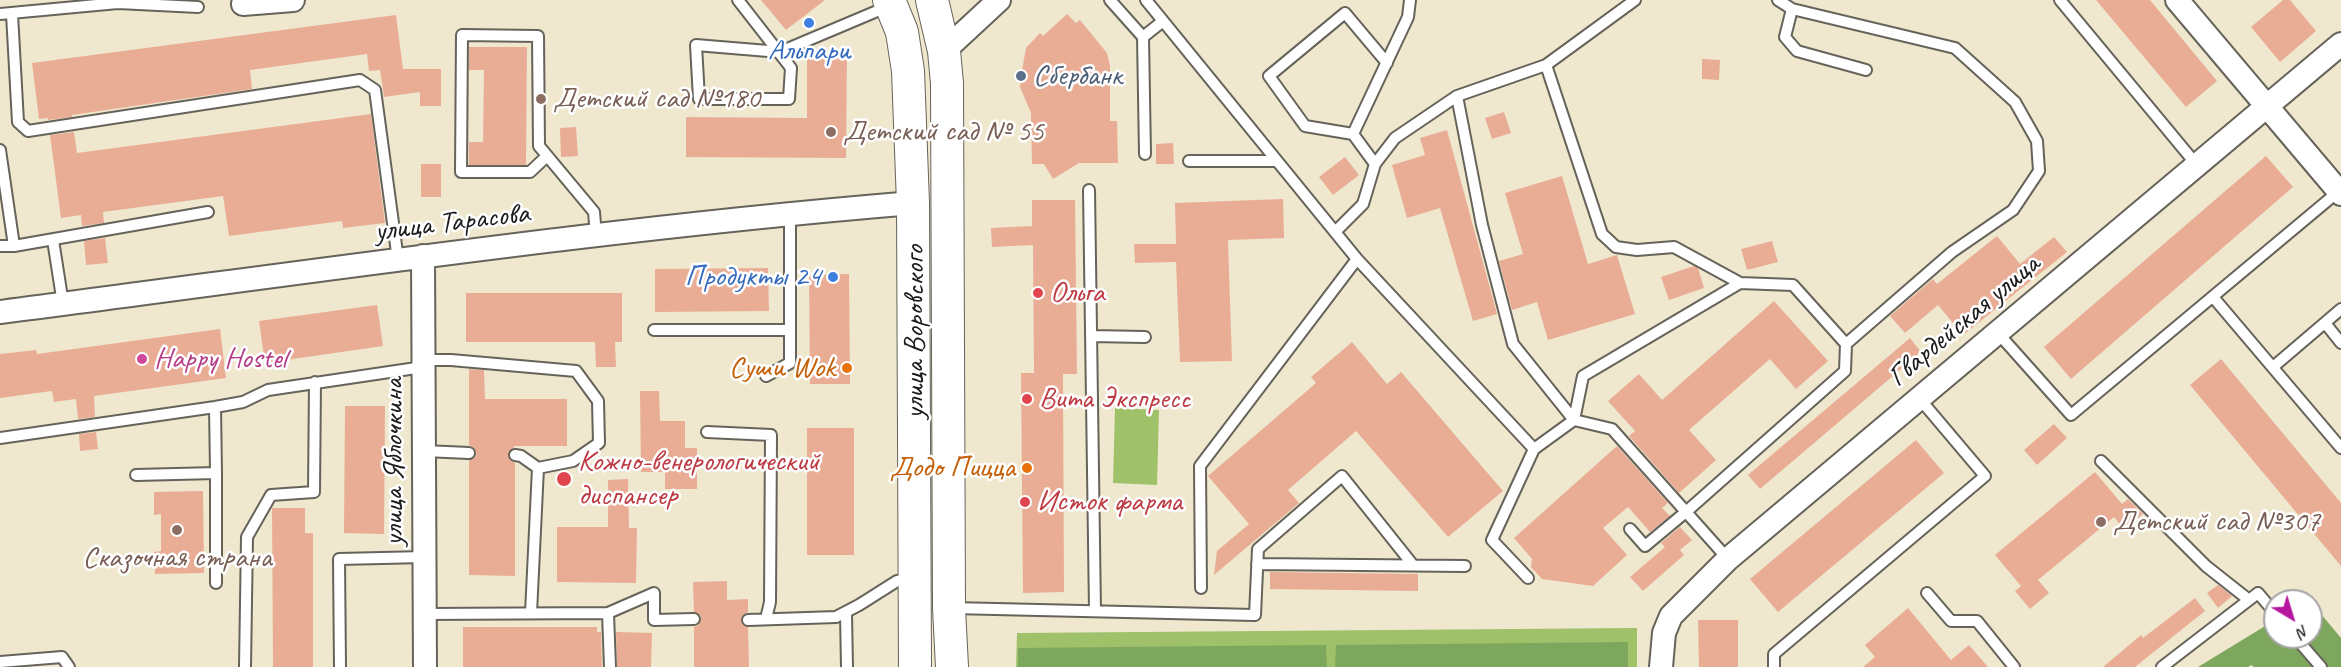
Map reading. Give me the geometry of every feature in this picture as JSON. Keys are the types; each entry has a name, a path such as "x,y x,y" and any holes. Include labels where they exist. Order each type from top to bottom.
{"main road":[{"name":"улица Воровского","path":"932,0 944,51 947,83 949,608 952,667"},
{"name":"улица Воровского","path":"890,2 902,32 908,71 913,203 915,667"}],"street":[{"path":"243,4 293,0"},
{"path":"944,51 999,0"},
{"path":"2177,0 2340,193"},
{"name":"Гвардейская улица","path":"1661,667 1664,633 1671,616 1728,559 2341,44"},
{"name":"улица Тарасова","path":"0,312 423,256 790,214 913,203"},
{"name":"улица Яблочкина","path":"423,256 425,667"}],"lane":[{"path":"738,0 780,52 791,68 789,99 699,99 696,45 780,52 890,2"},
{"path":"1110,0 1143,37 1145,154"},
{"path":"1353,134 1408,17 1410,0"},
{"path":"1335,232 1363,204 1375,164 1395,138 1457,96 1546,65 1635,0"},
{"path":"1778,0 1792,9 1954,48 2015,102 2037,141 2039,171 2013,210 1952,252 1846,344"},
{"path":"2060,0 2196,164"},
{"path":"1149,1 1357,259 1534,449"},
{"path":"198,7 118,3 6,14 18,122 28,131 360,80 375,90 398,260"},
{"path":"1792,9 1785,37 1797,51 1866,70"},
{"path":"1375,164 1353,134 1305,126 1269,76 1345,13 1387,63"},
{"path":"1143,37 1163,21"},
{"path":"547,156 530,172 461,172 462,35 538,36 539,147 547,156 594,212 596,236"},
{"path":"1546,65 1602,234 1616,247 1637,250 1674,247 1740,283 1792,285 1846,344 1845,371 1688,511 1645,546 1630,530"},
{"path":"1457,96 1482,225 1513,344 1574,420 1612,429 1688,511 1728,559"},
{"path":"0,150 14,246"},
{"path":"1189,161 1277,161"},
{"path":"1089,190 1095,611"},
{"path":"1997,332 2071,415 2340,193"},
{"path":"0,246 53,240 208,212"},
{"path":"766,376 790,363 790,214"},
{"path":"53,240 63,304"},
{"path":"1201,588 1200,466 1357,259"},
{"path":"1528,578 1492,540 1534,449 1574,420 1583,376 1740,283"},
{"path":"2213,297 2341,448"},
{"path":"2273,367 2341,309"},
{"path":"2325,323 2341,343"},
{"path":"654,330 790,330"},
{"path":"1091,336 1145,337"},
{"path":"0,438 215,407 243,402 268,390 451,360 576,371 598,401 599,443 573,462 538,468 521,456 515,455"},
{"path":"245,667 247,537 271,495 314,492 315,382"},
{"path":"1774,667 1774,654 1985,476 1919,398"},
{"path":"215,407 216,583"},
{"path":"707,432 771,435 770,602 765,619"},
{"path":"424,451 469,453"},
{"path":"2101,461 2206,566 2249,600"},
{"path":"531,613 538,468"},
{"path":"136,476 216,473"},
{"path":"949,608 1255,615 1258,549 1342,476 1413,565"},
{"path":"340,667 339,559 425,557"},
{"path":"1257,564 1465,566"},
{"path":"748,620 836,617 897,581 916,576"},
{"path":"1927,592 1951,621 1977,621 2014,667"},
{"path":"425,614 608,613 654,593 654,620 694,619"},
{"path":"2162,667 2258,593 2263,599"},
{"path":"608,613 610,667"},
{"path":"846,613 847,667"},
{"path":"2305,649 2321,667"},
{"path":"0,662 62,657 69,667"}],"green space":[{"path":"1115,408 1159,410 1157,485 1113,483"},
{"path":"2323,616 2341,638 2341,667 2254,667 2251,665 2248,667 2198,667 2263,627 2263,649 2323,649"},
{"path":"1637,628 1637,667 1016,667 1017,633"},
{"path":"1628,642 1628,667 1335,667 1336,645"},
{"path":"1326,645 1327,667 1018,667 1018,648"}],"building":[{"path":"761,0 825,0 786,30"},
{"path":"2096,0 2150,0 2217,81 2186,107"},
{"path":"2283,0 2290,0 2316,31 2280,62 2251,27"},
{"path":"1067,14 1076,23 1080,20 1107,53 1110,66 1110,121 1117,121 1118,163 1079,163 1053,179 1044,164 1032,164 1031,113 1020,87 1026,48 1040,33 1043,36"},
{"path":"396,15 403,69 441,69 441,106 420,106 420,92 384,97 380,70 369,71 367,54 250,70 252,89 72,115 72,117 39,119 32,63"},
{"path":"469,47 527,47 526,165 469,165 469,142 483,142 484,70 469,70"},
{"path":"807,52 847,52 846,158 686,157 686,117 807,118"},
{"path":"1702,59 1720,60 1719,80 1702,79"},
{"path":"1504,112 1511,133 1492,139 1485,118"},
{"path":"371,114 385,223 343,228 342,221 229,236 223,196 103,212 104,223 82,226 81,215 61,218 50,135 74,132 77,153"},
{"path":"576,127 578,156 561,157 560,128"},
{"path":"1447,130 1497,314 1473,321 1440,208 1407,218 1392,165 1425,155 1420,138"},
{"path":"1173,143 1174,164 1156,164 1156,144"},
{"path":"2266,156 2293,187 2071,379 2044,347"},
{"path":"1345,157 1359,175 1333,195 1319,177"},
{"path":"421,164 441,164 441,197 421,197"},
{"path":"1562,176 1588,264 1617,255 1635,314 1548,340 1537,302 1512,310 1499,261 1523,254 1505,193"},
{"path":"1283,199 1284,238 1228,240 1232,361 1180,362 1176,262 1135,263 1134,244 1176,244 1175,203"},
{"path":"1032,200 1075,200 1077,374 1063,374 1064,592 1023,593 1021,373 1034,373 1033,245 992,247 991,228 1032,226"},
{"path":"1997,236 2020,264 2054,237 2067,252 1963,335 1938,305 1905,333 1890,316 1933,279 1937,284"},
{"path":"105,238 108,263 86,265 84,241"},
{"path":"1772,241 1778,262 1747,270 1741,249"},
{"path":"1694,266 1698,268 1704,288 1669,300 1661,277"},
{"path":"768,268 769,311 655,312 655,269"},
{"path":"849,274 850,384 810,384 809,275"},
{"path":"466,293 622,293 622,342 615,342 616,367 596,367 595,342 466,342"},
{"path":"1774,301 1828,361 1796,389 1770,359 1689,430 1716,460 1679,493 1629,436 1635,431 1608,401 1639,374 1662,400"},
{"path":"377,305 383,346 265,363 259,321"},
{"path":"220,329 226,378 94,396 95,417 78,419 76,399 54,402 52,391 0,398 0,354 36,350 37,354"},
{"path":"1910,338 1921,352 1760,489 1748,475"},
{"path":"1352,342 1387,384 1401,372 1503,491 1448,537 1356,431 1288,490 1299,503 1214,575 1217,551 1249,524 1208,476 1316,383 1311,377"},
{"path":"2221,359 2341,503 2341,566 2190,385"},
{"path":"469,369 484,370 485,399 567,399 567,446 515,446 508,453 510,460 515,463 515,576 469,575 469,460 475,457 476,453 469,445"},
{"path":"640,391 659,391 660,421 685,421 685,448 697,448 697,489 665,489 665,472 641,472"},
{"path":"345,406 385,406 384,534 344,533"},
{"path":"2054,424 2067,438 2037,465 2024,450"},
{"path":"807,428 854,428 854,555 807,555"},
{"path":"96,432 98,449 80,451 79,434"},
{"path":"1916,440 1944,473 1778,612 1750,579"},
{"path":"1617,446 1668,503 1662,508 1670,516 1650,532 1628,507 1603,528 1627,555 1593,586 1542,579 1531,567 1532,559 1514,538"},
{"path":"2095,472 2122,504 2128,499 2143,514 2124,530 2114,517 2038,580 2049,593 2030,609 2015,591 2021,586 1995,555"},
{"path":"628,479 629,528 637,528 636,583 557,582 557,527 608,527 608,480"},
{"path":"203,491 204,573 155,574 154,552 161,551 161,514 154,515 154,492"},
{"path":"272,508 305,508 305,533 313,533 313,667 273,667"},
{"path":"1680,527 1692,540 1680,550 1684,555 1643,591 1630,577 1665,547 1661,543"},
{"path":"1270,572 1418,574 1418,591 1270,589"},
{"path":"727,581 727,600 748,599 748,612 741,620 742,624 748,627 749,667 694,667 694,627 701,619 700,615 694,612 693,582"},
{"path":"2218,585 2232,596 2218,608 2207,593"},
{"path":"2195,598 2205,611 2135,667 2103,667 2141,635 2143,638"},
{"path":"1908,608 1951,660 1969,645 1988,667 1863,667 1875,657 1865,645"},
{"path":"1698,620 1738,620 1738,667 1699,667"},
{"path":"463,627 597,627 597,632 601,632 602,667 463,667"},
{"path":"616,632 652,633 651,667 617,667"}],"place":[{"name":"Альпари","path":"809,23"},
{"name":"Сбербанк","path":"1021,76"},
{"name":"Детский сад №180","path":"541,99"},
{"name":"Детский сад № 55","path":"831,132"},
{"name":"Продукты 24","path":"833,277"},
{"name":"Ольга","path":"1038,293"},
{"name":"Happy Hostel","path":"142,359"},
{"name":"Суши Wok","path":"847,368"},
{"name":"Вита Экспресс","path":"1027,399"},
{"name":"Додо Пицца","path":"1027,468"},
{"name":"Кожно-венерологический диспансер","path":"564,479"},
{"name":"Исток фарма","path":"1025,502"},
{"name":"Детский сад №307","path":"2101,522"},
{"name":"Сказочная страна","path":"177,530"}]}
